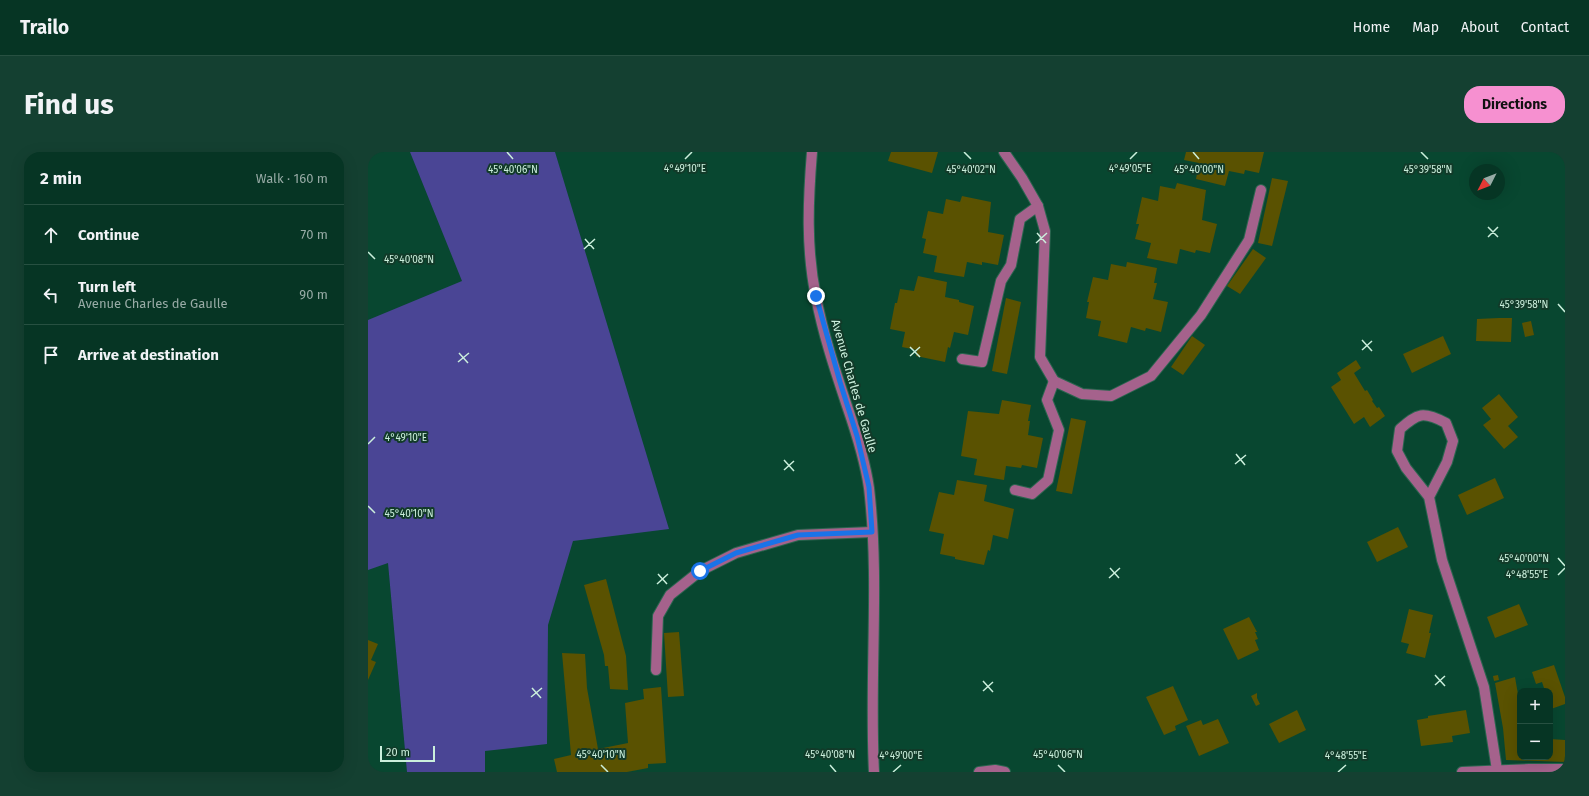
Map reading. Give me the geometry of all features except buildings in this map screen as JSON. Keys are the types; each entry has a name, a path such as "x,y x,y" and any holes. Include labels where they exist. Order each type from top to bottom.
{"street":[{"name":"Avenue Charles de Gaulle","path":"812,152 808,244 816,296 857,436 869,487 874,578 872,732 874,772"},
{"path":"1004,152 1022,178 1038,206 1045,231 1040,357 1054,381 1082,394 1111,396 1151,376 1201,315 1249,240 1261,190"},
{"path":"962,359 982,362 1001,281 1010,265 1020,219 1038,206"},
{"path":"1015,490 1032,494 1048,480 1059,430 1047,400 1054,381"},
{"path":"1429,497 1447,462 1453,441 1446,423 1430,415 1413,417 1400,429 1397,451 1406,468 1429,497 1442,560 1484,687 1497,770"},
{"path":"656,670 658,616 670,595 700,571 736,553 798,535 872,532"},
{"path":"979,772 995,770 1005,772"},
{"path":"1462,772 1497,770 1565,770"}],"shaded area":[{"path":"410,152 555,152 669,529 573,541 548,625 547,744 485,751 485,772 407,772 388,563 368,570 368,320 462,281"}],"route":[{"path":"700,571 736,553 798,535 872,532 869,487 857,436 823,326 816,296"}]}
